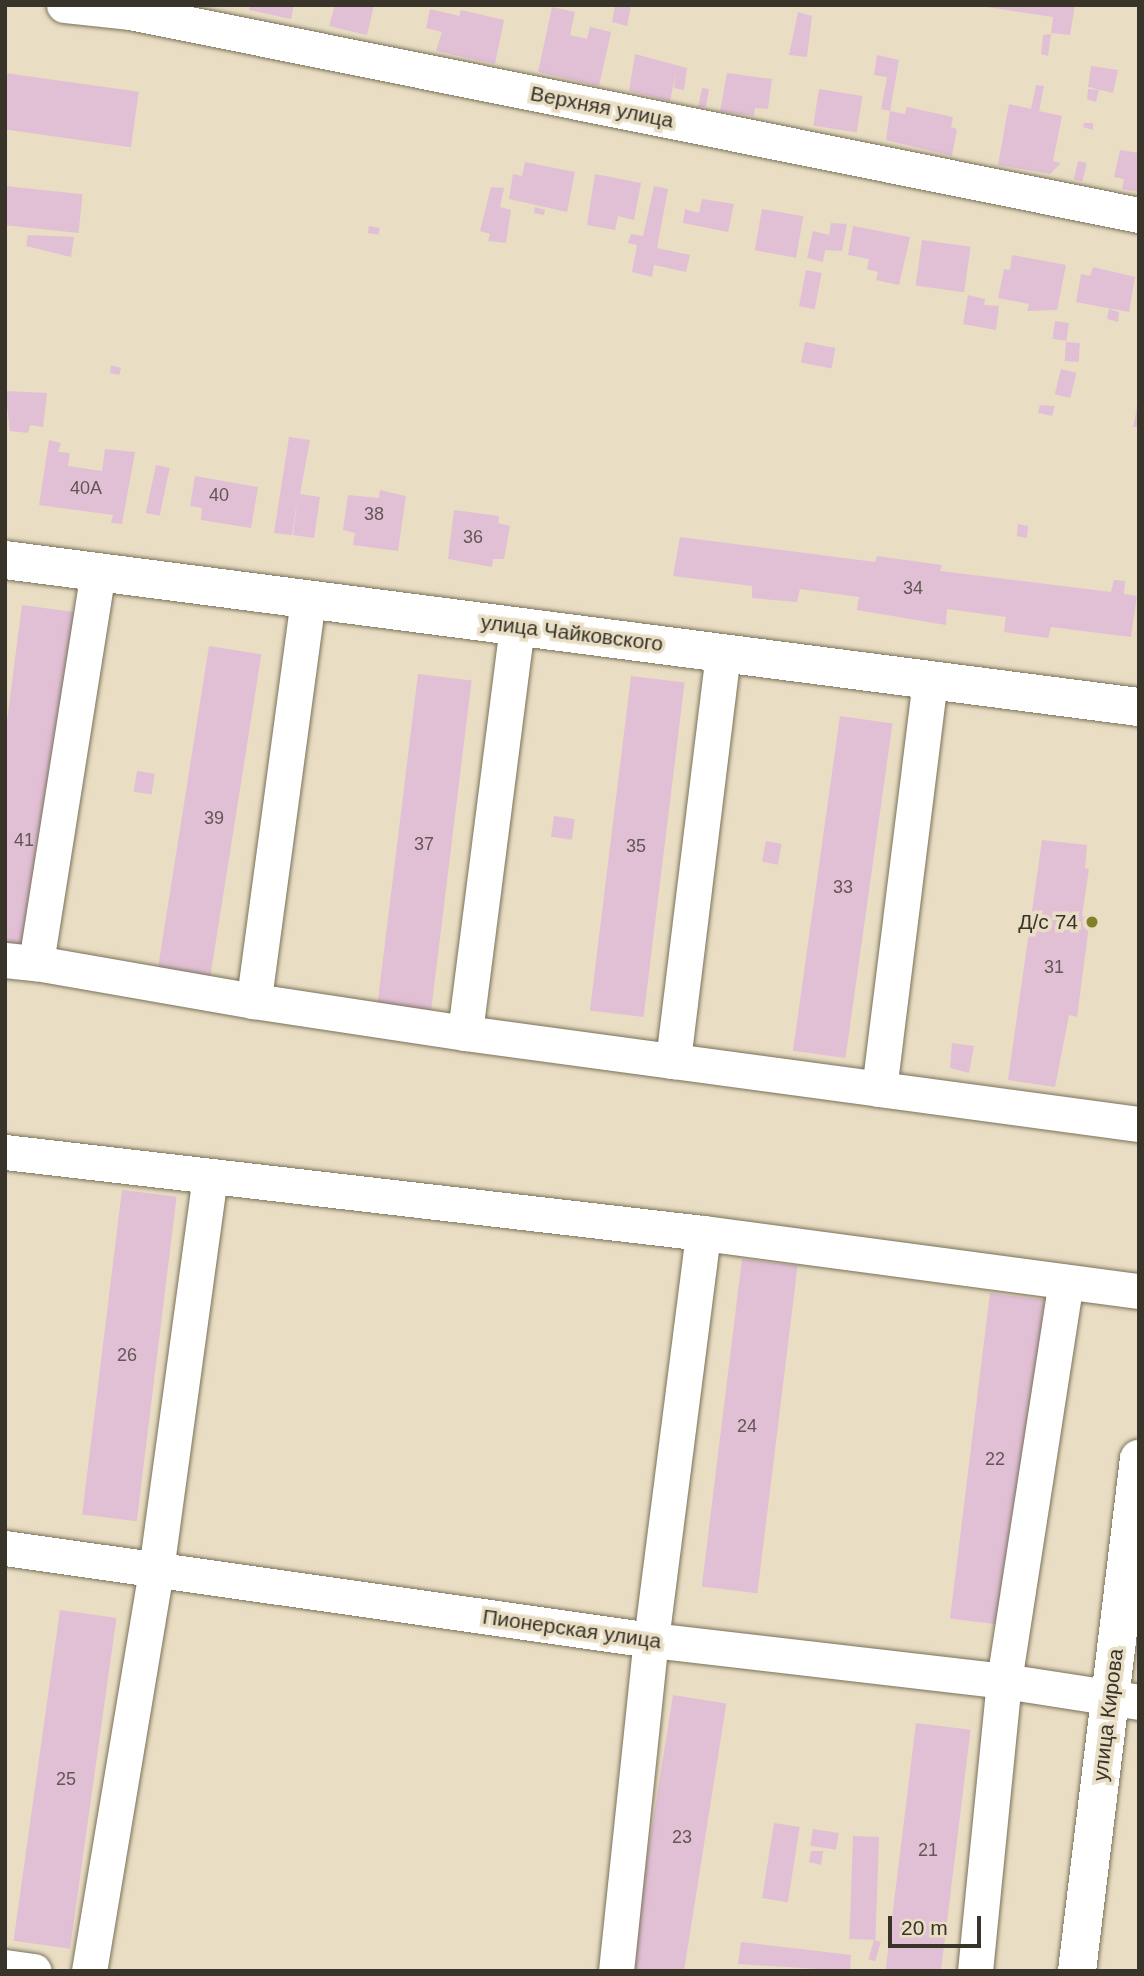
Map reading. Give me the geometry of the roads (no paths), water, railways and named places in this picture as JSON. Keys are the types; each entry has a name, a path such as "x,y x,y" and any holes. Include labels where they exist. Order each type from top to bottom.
{"main road":[{"name":"улица Чайковского","path":"5,560 1139,707"},
{"name":"улица Кирова","path":"1077,1971 1124,1699 1139,1459"}],"street":[{"name":"Верхняя улица","path":"64,5 130,12 1139,215"},
{"path":"98,572 21,962 465,1033 1139,1124"},
{"path":"254,1001 308,599"},
{"path":"465,1033 517,626"},
{"path":"673,1061 723,653"},
{"path":"879,1089 930,680"},
{"path":"5,1152 210,1178 704,1233 1139,1291"},
{"path":"89,1971 156,1570 210,1178"},
{"path":"616,1971 651,1640 704,1233"},
{"path":"975,1971 1004,1681 1066,1282"},
{"name":"Пионерская улица","path":"5,1548 651,1640 1004,1681 1124,1699"},
{"path":"5,1967 34,1971"}],"place":[{"name":"Д/с 74","path":"1092,922"}]}
